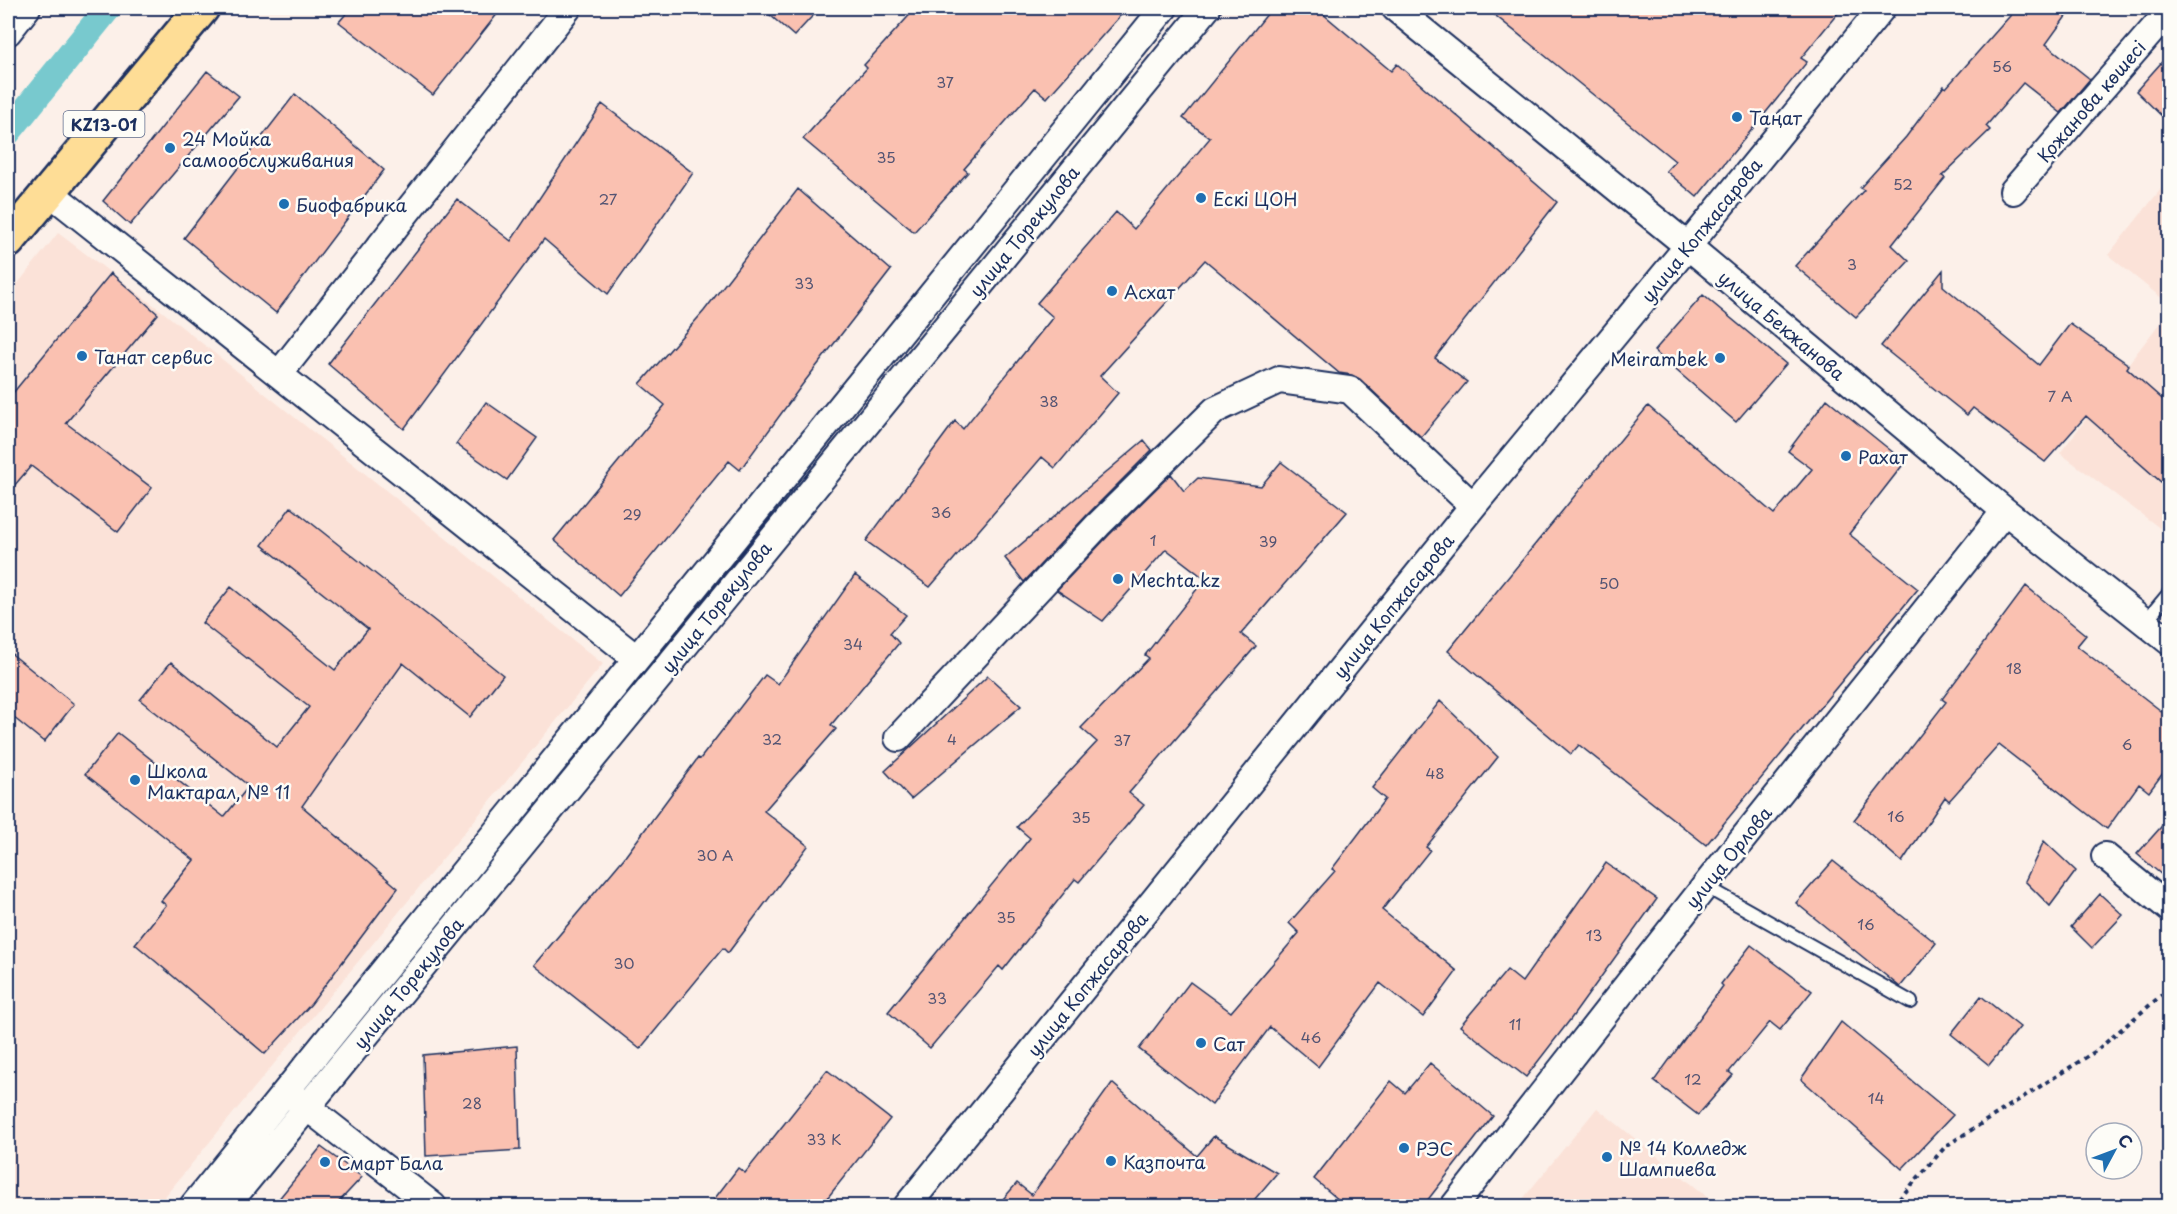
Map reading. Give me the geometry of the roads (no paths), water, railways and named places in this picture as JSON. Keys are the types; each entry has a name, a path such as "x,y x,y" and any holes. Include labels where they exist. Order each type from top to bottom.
{"main road":[{"name":"KZ13-01","path":"8,241 202,8"}],"street":[{"path":"8,32 27,8"},
{"path":"279,374 567,8"},
{"name":"улица Торекулова","path":"193,1206 1164,8"},
{"name":"улица Торекулова","path":"226,1206 1207,8"},
{"name":"улица Бекжанова","path":"1395,8 1688,246 2005,511 2169,642"},
{"name":"улица Копжасарова","path":"907,1206 1473,506 1882,8"},
{"name":"Қожанова көшесі","path":"2013,191 2169,10"},
{"path":"48,191 636,658"},
{"path":"898,738 1098,525 1215,410 1279,380 1350,390 1473,506"},
{"name":"улица Орлова","path":"1454,1206 1705,886 2005,511"},
{"path":"2105,856 2169,909"},
{"path":"286,1091 433,1206"}],"lane":[{"path":"2145,622 2169,592"},
{"path":"1705,886 1911,1002"}],"waterway":[{"path":"8,132 108,8"}],"place":[{"name":"Таңат","path":"1737,117"},
{"name":"24 Мойка самообслуживания","path":"170,148"},
{"name":"Ескі ЦОН","path":"1201,198"},
{"name":"Биофабрика","path":"284,204"},
{"name":"Асхат","path":"1112,291"},
{"name":"Танат сервис","path":"82,356"},
{"name":"Meirambek","path":"1720,358"},
{"name":"Рахат","path":"1846,456"},
{"name":"Mechta.kz","path":"1118,579"},
{"name":"Школа Мактарал, № 11","path":"135,780"},
{"name":"Сат","path":"1201,1043"},
{"name":"РЭС","path":"1404,1148"},
{"name":"№ 14 Колледж Шампиева","path":"1607,1157"},
{"name":"Казпочта","path":"1111,1161"},
{"name":"Смарт Бала","path":"325,1162"}]}
